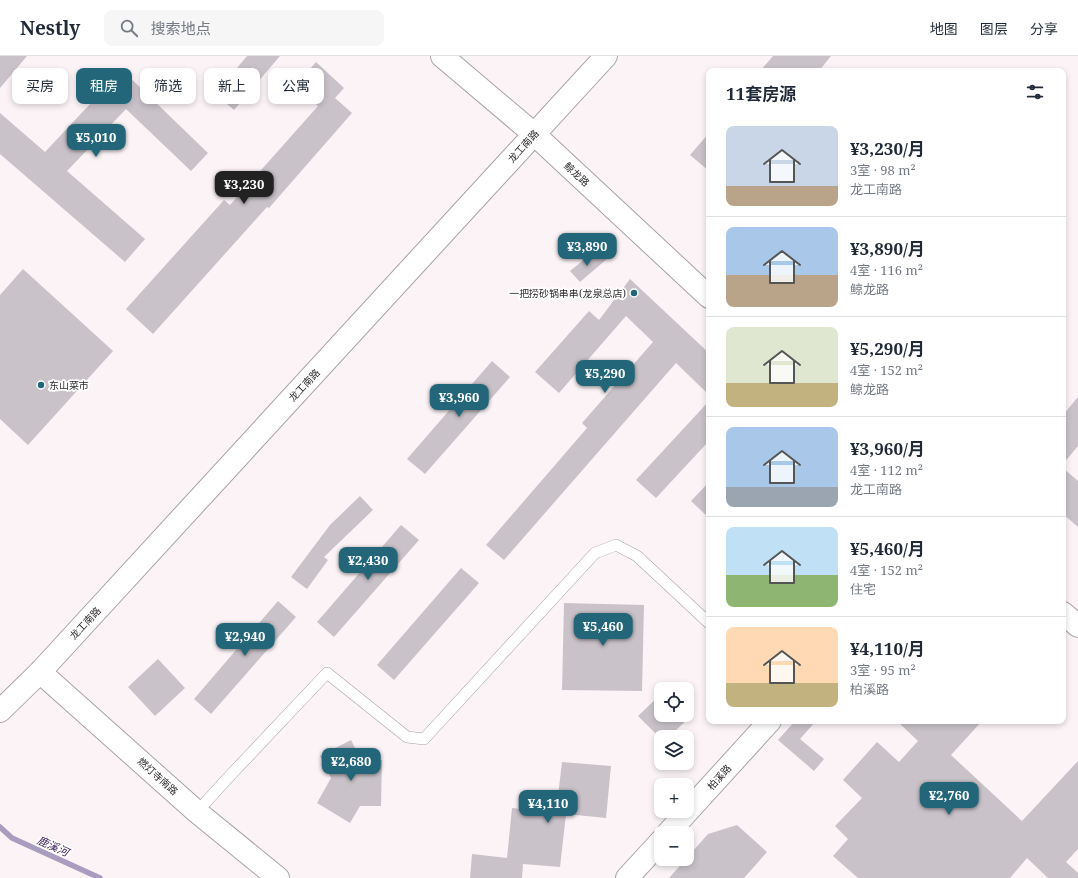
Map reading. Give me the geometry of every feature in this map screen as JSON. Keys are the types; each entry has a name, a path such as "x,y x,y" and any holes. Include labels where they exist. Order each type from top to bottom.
{"street":[{"name":"鲸龙路","path":"442,56 534,134 706,294"},
{"name":"龙工南路","path":"0,711 40,672 606,56"},
{"path":"1066,616 1078,626"},
{"name":"燃灯寺南路","path":"40,672 197,812 278,878"},
{"name":"柏溪路","path":"674,826 767,724"},
{"path":"627,878 654,849"}],"lane":[{"path":"197,812 225,780 327,673 407,737 424,739 595,553 616,545 637,556 706,620"}],"building":[{"path":"0,56 27,56 17,68 12,68 12,74 0,88"},
{"path":"247,56 280,56 270,68 268,68 260,79 260,68 237,68"},
{"path":"773,56 831,56 821,68 763,68"},
{"path":"316,62 322,68 311,68"},
{"path":"324,69 344,88 335,98 352,113 269,208 267,207 153,334 126,309 224,200 230,205 318,106 316,104 324,104"},
{"path":"132,80 140,87 140,104 157,104 208,153 191,171 126,109 67,171 145,239 125,262 0,154 0,113 45,152 90,104 132,104"},
{"path":"227,104 239,104 234,110"},
{"path":"706,136 706,168 690,155"},
{"path":"587,257 608,258 580,282 570,271"},
{"name":"东山菜市","path":"23,269 113,351 28,445 0,419 0,295"},
{"path":"630,279 706,350 706,392 676,363 504,560 486,545 587,428 582,423 653,342 626,316 559,393 535,372 589,311 599,320"},
{"path":"492,361 510,377 425,474 407,459"},
{"path":"1078,397 1078,446 1066,460 1066,411"},
{"path":"706,404 706,444 656,498 636,480"},
{"path":"1066,471 1078,481 1078,527 1066,517"},
{"path":"706,485 706,515 691,501"},
{"path":"360,496 373,510 324,557 328,560 307,589 291,577 330,525"},
{"path":"401,525 419,540 334,637 317,622"},
{"path":"461,568 479,583 394,680 377,665"},
{"path":"278,601 296,617 211,714 194,699"},
{"path":"564,603 644,605 642,691 562,690"},
{"path":"158,659 185,688 155,716 128,687"},
{"path":"654,701 654,722 685,722 676,730 654,730 654,732 638,716"},
{"path":"792,724 813,724 800,739 824,759 814,771 778,740"},
{"path":"900,724 979,724 951,755 1022,821 1078,761 1078,849 1066,862 1078,873 1078,878 1048,878 1027,858 1010,878 858,878 833,856 848,839 835,826 862,798 843,780 877,742 899,762 918,741"},
{"path":"351,740 361,760 382,760 381,806 360,806 350,823 317,803 331,778 320,756"},
{"path":"562,762 611,766 606,818 566,814 560,867 523,864 522,878 470,878 472,854 507,858 512,808 556,813"},
{"path":"737,825 767,852 744,878 669,878 680,866 694,866 694,850 708,834"}],"waterway":[{"name":"鹿溪河","path":"0,827 12,838 100,878"}],"place":[{"name":"一把捞砂锅串串(龙泉总店)","path":"634,293"},
{"name":"东山菜市","path":"41,385"}]}
